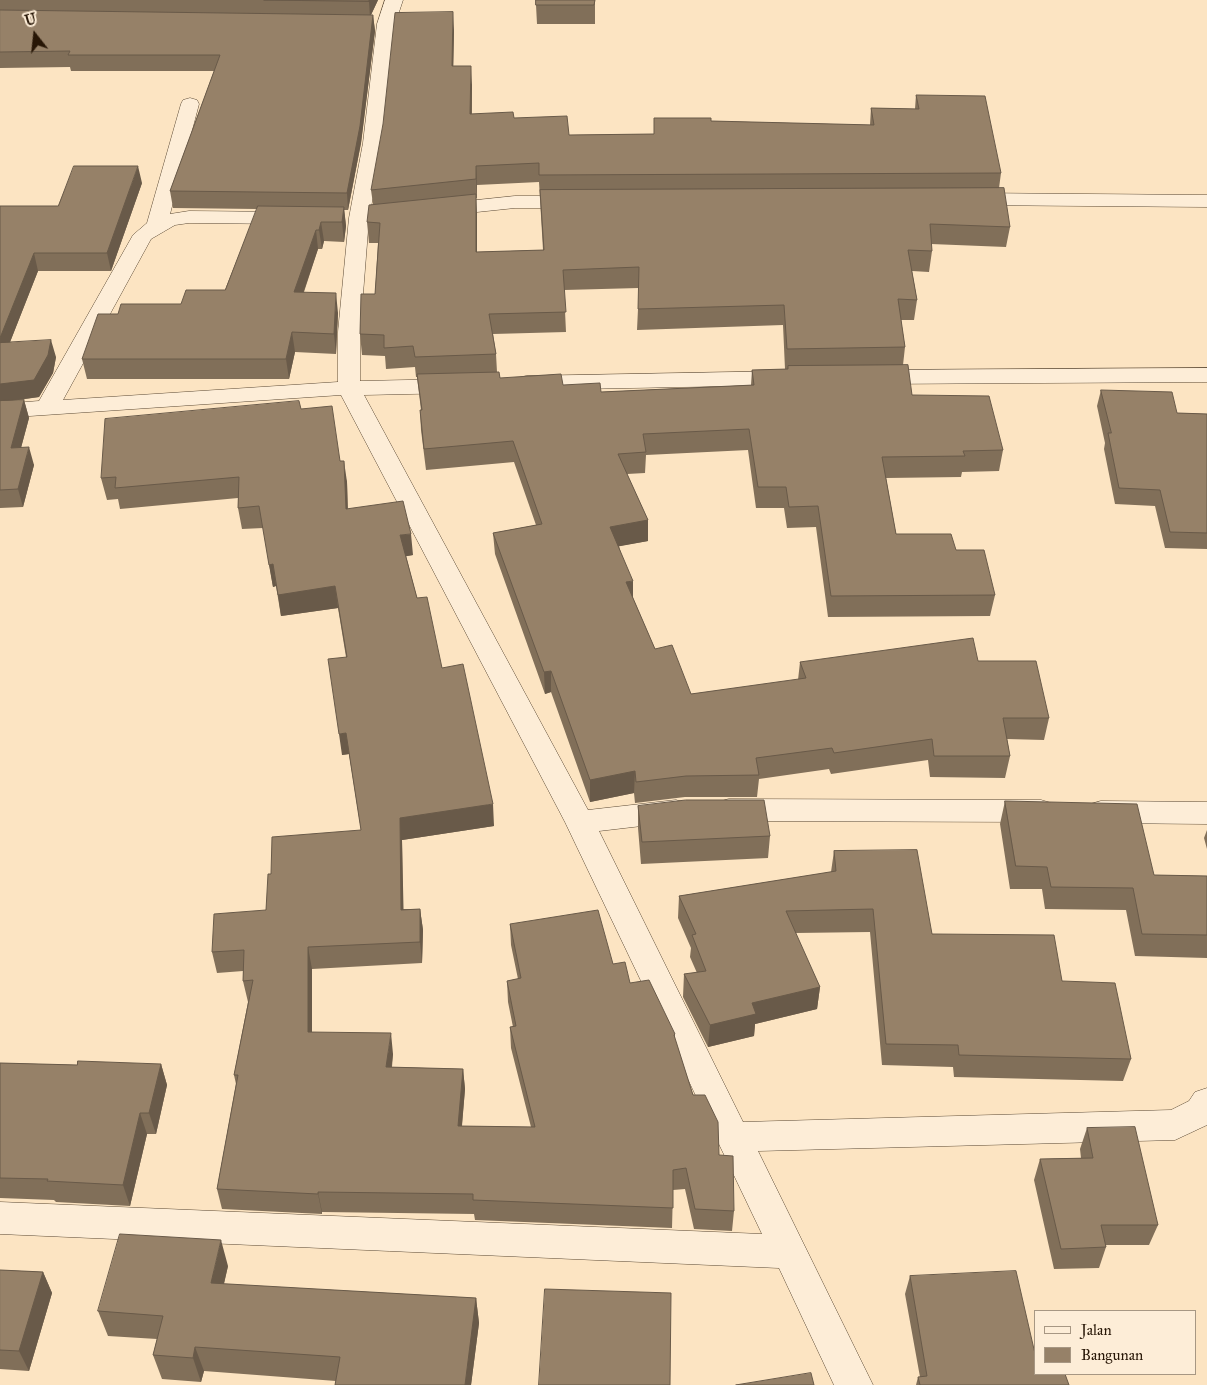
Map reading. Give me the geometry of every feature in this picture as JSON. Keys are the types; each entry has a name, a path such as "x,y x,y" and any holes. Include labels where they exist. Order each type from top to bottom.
{"street":[{"path":"382,16 373,143 359,217 349,332 349,388 580,822 735,1137 854,1385"},
{"path":"156,226 190,104"},
{"path":"952,199 1207,201"},
{"path":"417,212 515,202 595,202"},
{"path":"46,409 143,235 156,226 170,220 189,218 309,218"},
{"path":"850,377 1207,375"},
{"path":"504,384 575,381 810,378"},
{"path":"0,411 349,388 476,385"},
{"path":"580,822 685,810 808,809 1207,813"},
{"path":"735,1137 1175,1125 1201,1111 1207,1102"},
{"path":"0,1218 789,1252"}],"building":[{"path":"264,0 369,0 369,1"},
{"path":"536,0 595,0 594,5 536,5"},
{"path":"0,10 373,15 360,126 347,193 170,191 220,55 68,55 70,51 0,52"},
{"path":"453,12 452,66 471,66 470,114 513,112 514,118 567,116 569,135 654,134 654,118 711,118 711,121 874,125 871,108 919,109 916,95 985,96 1001,173 539,175 539,163 476,166 476,179 371,190 383,124 395,13"},
{"path":"74,166 138,166 107,253 34,253 0,338 0,206 58,206"},
{"path":"1004,188 1010,227 930,224 932,251 908,250 917,300 898,299 905,347 787,349 784,305 638,309 639,267 563,270 566,312 489,314 496,354 415,357 413,346 384,348 384,335 360,334 361,294 375,294 380,223 367,222 369,205 476,194 476,252 544,250 540,190"},
{"path":"258,206 344,207 342,222 321,222 319,230 316,230 294,292 336,293 334,334 292,332 286,359 82,359 98,314 118,314 121,304 181,304 186,290 225,290"},
{"path":"51,340 48,355 34,380 0,384 0,343"},
{"path":"908,365 912,395 989,396 1003,450 963,451 965,456 882,457 896,534 951,534 956,550 984,550 995,595 831,596 818,506 789,507 786,487 758,487 749,429 643,434 646,452 618,454 648,520 610,527 633,581 626,582 655,649 672,645 691,694 806,678 800,662 973,638 978,661 1036,661 1049,718 1003,718 1010,756 934,756 932,739 834,753 832,748 756,758 759,775 686,776 636,782 635,771 590,780 551,671 544,672 493,533 542,524 513,441 424,449 420,410 422,410 417,374 499,372 500,378 561,374 563,385 600,383 601,392 754,385 752,370 788,369 788,366"},
{"path":"1101,390 1172,392 1177,413 1207,414 1207,533 1170,532 1160,490 1119,488 1108,433 1111,433"},
{"path":"24,400 11,448 29,447 18,489 0,490 0,401"},
{"path":"299,401 301,409 332,406 340,461 344,461 346,509 403,501 411,534 400,535 417,598 427,597 442,668 463,664 493,804 400,818 401,910 420,909 420,942 308,947 308,1032 391,1033 386,1067 463,1069 458,1126 535,1127 510,1027 516,1026 507,981 521,978 510,924 598,910 613,964 625,962 630,983 649,980 675,1034 693,1095 705,1095 718,1122 719,1155 733,1156 734,1211 695,1209 686,1168 673,1170 673,1208 473,1200 473,1194 318,1192 318,1194 217,1189 238,1075 234,1075 253,980 243,981 244,950 212,952 214,914 266,910 268,874 271,874 272,837 361,830 346,733 339,734 328,659 347,657 335,586 278,595 273,564 269,565 259,506 238,508 239,477 115,488 116,477 101,478 105,419"},
{"path":"686,800 764,800 770,836 642,842 638,806"},
{"path":"1005,801 1137,804 1154,875 1207,876 1207,935 1142,934 1133,888 1051,887 1047,867 1016,866"},
{"path":"917,850 932,934 1054,935 1062,981 1115,983 1131,1059 959,1055 958,1045 886,1044 873,909 786,911 820,987 752,1003 756,1014 710,1025 684,974 706,971 692,935 696,934 679,896 836,871 834,851"},
{"path":"78,1061 161,1064 149,1113 140,1113 123,1185 47,1181 48,1179 0,1178 0,1063 77,1065"},
{"path":"1135,1127 1158,1225 1101,1225 1106,1247 1061,1249 1040,1159 1093,1158 1087,1128"},
{"path":"120,1234 221,1240 211,1283 476,1298 465,1385 335,1385 340,1357 195,1347 193,1358 153,1355 163,1316 98,1311"},
{"path":"0,1270 43,1272 19,1351 0,1350"},
{"path":"1016,1271 1034,1349 1034,1375 1065,1375 1069,1385 920,1385 918,1377 927,1376 910,1276"},
{"path":"545,1289 671,1293 670,1385 539,1385"},
{"path":"811,1373 814,1385 736,1385"}]}
